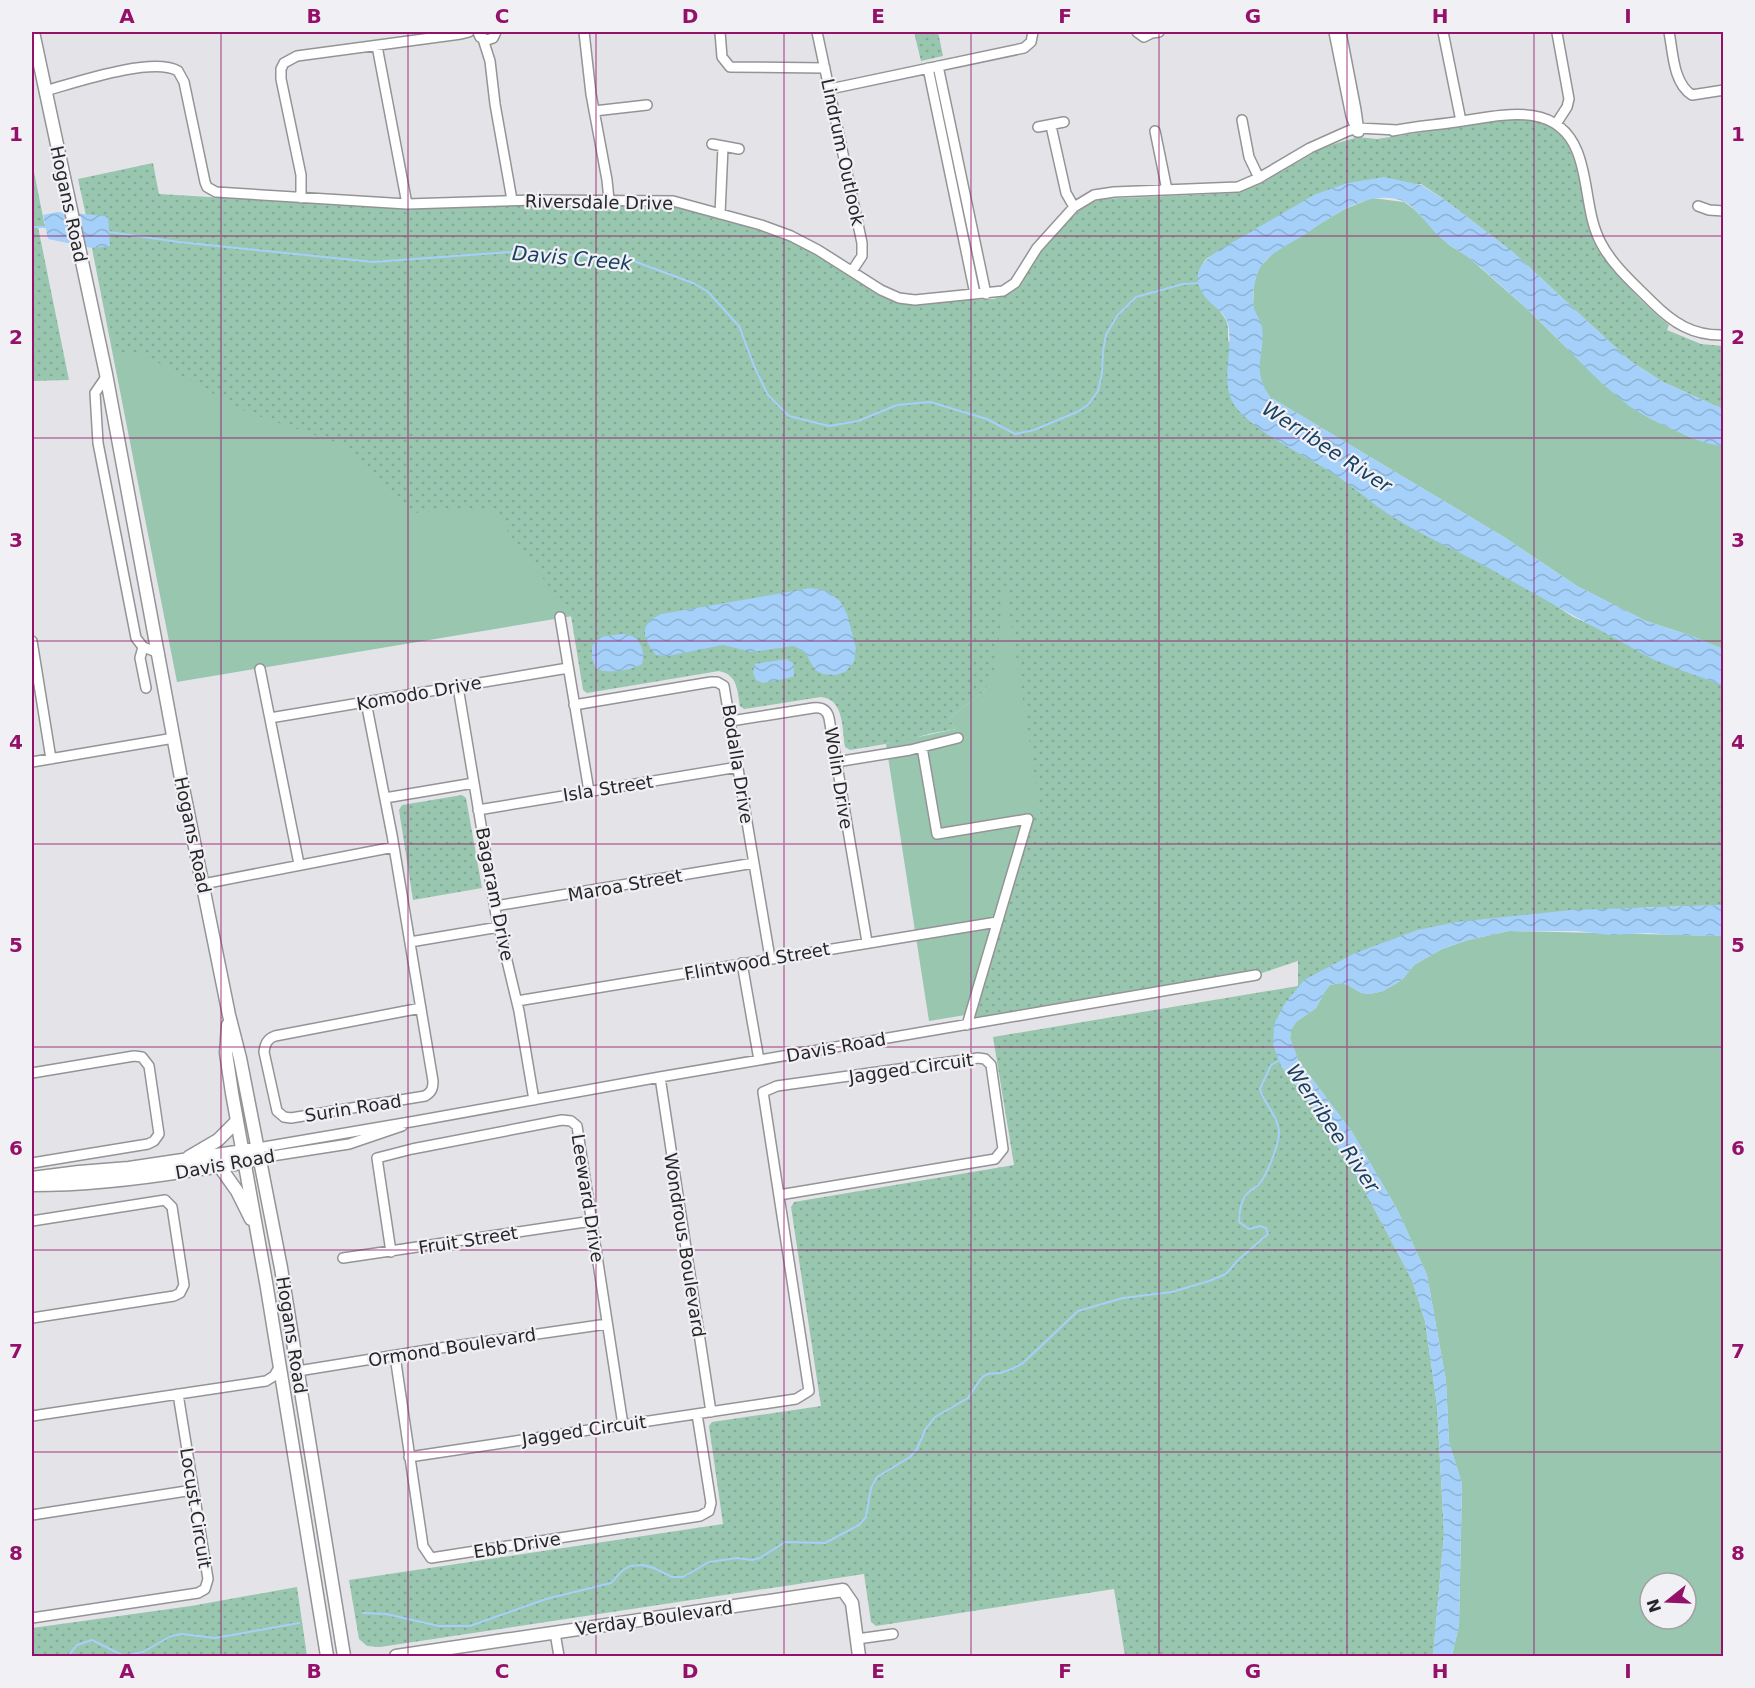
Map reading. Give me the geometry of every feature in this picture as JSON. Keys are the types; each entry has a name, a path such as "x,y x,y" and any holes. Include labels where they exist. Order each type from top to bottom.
{"street":[{"name":"Hogans Road","path":"33,32 106,377 174,738 281,1268 344,1656"},
{"path":"584,32 609,200"},
{"path":"720,32 722,57 730,68 825,68"},
{"name":"Lindrum Outlook","path":"817,32 862,243 862,255 852,271"},
{"path":"830,89 1024,48 1031,42 1033,32"},
{"path":"1137,32 1144,37 1159,32"},
{"path":"1334,32 1351,116 1358,130"},
{"path":"1341,32 1358,130"},
{"path":"1443,32 1461,121"},
{"path":"1669,32 1679,82 1684,90 1692,95 1724,90"},
{"path":"301,198 302,182 281,79 282,66 287,60 293,57 465,33 488,40 496,34"},
{"path":"1557,33 1569,99 1567,107 1556,124 1568,135 1576,148 1597,234 1612,261 1675,323 1702,334 1724,335"},
{"path":"490,61 496,34"},
{"path":"480,36 490,61 512,200"},
{"path":"377,46 406,204"},
{"name":"Riversdale Drive","path":"45,87 128,70 166,67 174,69 183,78 207,187 216,192 406,204 512,200 673,201 761,225 791,236 818,250 881,290 908,300 1003,291 1012,286 1046,237 1074,207 1088,198 1107,192 1234,188 1259,178 1324,142 1339,141 1358,130 1373,136 1397,130 1515,114 1544,118 1556,124"},
{"path":"933,67 952,130 986,294"},
{"path":"933,67 942,132 975,294"},
{"path":"594,111 647,105"},
{"path":"1242,120 1249,157 1259,178"},
{"path":"1038,127 1064,122"},
{"path":"1051,126 1066,193 1074,207"},
{"path":"942,132 952,130"},
{"path":"1155,131 1167,190"},
{"path":"712,144 739,149"},
{"path":"720,214 723,147"},
{"path":"1698,206 1709,210 1724,211"},
{"path":"960,222 970,220"},
{"path":"106,377 95,393 99,450 135,634 143,647 159,654"},
{"path":"560,617 588,791"},
{"path":"32,641 51,759"},
{"path":"143,647 140,658 146,688"},
{"name":"Komodo Drive","path":"270,718 568,668"},
{"path":"260,669 299,864"},
{"name":"Bodalla Drive","path":"574,705 715,681 722,684 731,721 770,958"},
{"name":"Bagaram Drive","path":"458,687 495,906 517,1001 534,1100"},
{"name":"Surin Road","path":"366,702 394,847 410,942 421,1008 433,1081 432,1089 428,1094 291,1118 284,1117 277,1111 264,1052 270,1039 275,1036 421,1008"},
{"name":"Wolin Drive","path":"731,721 813,708 824,709 830,718 867,942"},
{"path":"32,762 174,738"},
{"path":"836,762 922,747 958,738"},
{"path":"922,747 937,834 1028,819 967,1025"},
{"name":"Isla Street","path":"478,810 738,766"},
{"path":"385,798 474,783"},
{"path":"204,884 394,847"},
{"name":"Maroa Street","path":"495,906 754,863"},
{"name":"Flintwood Street","path":"517,1001 997,922"},
{"path":"410,942 499,927"},
{"path":"742,963 759,1060"},
{"name":"Davis Road","path":"32,1185 113,1182 220,1167 258,1153 349,1144 416,1121 1256,975"},
{"name":"Hogans Road","path":"229,1015 226,1053 327,1656"},
{"path":"32,1073 134,1056 144,1059 149,1066 159,1129 159,1136 154,1141 32,1162"},
{"name":"Jagged Circuit","path":"410,1457 796,1399 809,1390 763,1092 777,1086 978,1058 985,1059 991,1065 1003,1149 994,1159 779,1195"},
{"name":"Wondrous Boulevard","path":"660,1077 711,1412"},
{"name":"Leeward Drive","path":"392,1252 377,1158 562,1120 571,1121 577,1126 623,1425"},
{"path":"186,1160 218,1140 237,1121"},
{"name":"Davis Road","path":"32,1178 186,1160 244,1157"},
{"path":"220,1167 237,1191 255,1228"},
{"path":"32,1221 158,1200 168,1202 173,1211 184,1282 182,1292 174,1296 32,1318"},
{"name":"Fruit Street","path":"343,1258 592,1221"},
{"name":"Ormond Boulevard","path":"298,1371 607,1324"},
{"name":"Ebb Drive","path":"394,1356 423,1546 431,1558 700,1516 709,1511 711,1503 697,1414"},
{"path":"32,1416 266,1381 280,1366"},
{"path":"266,1381 284,1395"},
{"name":"Locust Circuit","path":"32,1618 203,1591 208,1582 178,1394"},
{"path":"32,1515 193,1490"},
{"name":"Verday Boulevard","path":"396,1656 469,1651 555,1633 843,1590 852,1604 859,1656"},
{"path":"555,1633 559,1656"},
{"path":"857,1640 893,1634"}],"green space":[{"path":"914,32 938,32 943,56 921,61"},
{"path":"1515,118 1540,121 1557,131 1568,145 1575,163 1589,225 1596,244 1609,264 1629,287 1669,325 1667,330 1701,344 1723,346 1723,409 1663,382 1629,360 1514,253 1421,184 1316,194 1206,259 1198,277 1202,291 1226,320 1228,340 1283,444 1334,473 1391,516 1436,542 1499,573 1573,617 1723,686 1723,905 1571,910 1456,922 1305,980 1281,1066 1310,1103 1358,1178 1412,1280 1425,1321 1437,1405 1444,1534 1433,1656 1125,1656 1114,1589 876,1626 871,1622 864,1574 380,1647 367,1646 359,1639 349,1580 723,1524 709,1426 712,1422 821,1406 791,1207 794,1202 1014,1165 993,1037 1298,986 1298,961 1256,975 967,1025 1028,819 1041,816 1005,584 996,665 985,690 949,719 956,729 850,750 845,747 838,709 829,699 821,697 744,709 740,706 736,684 730,676 719,671 587,693 583,690 571,616 491,509 410,513 347,446 244,411 143,354 116,353 78,179 153,163 159,194 394,208 672,205 779,236 812,252 881,296 898,303 921,305 994,299 1012,292 1022,282 1038,255 1056,233 1082,208 1100,199 1235,193 1262,183 1324,147 1358,137 1377,139"},
{"path":"32,162 45,227 38,227 69,380 32,381"},
{"path":"1372,198 1404,202 1414,209 1449,245 1467,256 1526,308 1602,383 1630,406 1651,419 1692,438 1723,446 1723,649 1646,621 1577,586 1504,537 1270,397 1262,385 1259,373 1253,308 1254,284 1259,268 1277,249 1345,209"},
{"path":"88,228 693,283 707,291 722,305 1227,385 1573,617 1723,686 1723,905 1648,906 1298,960 929,1021 886,744 956,729 949,719 985,690 1005,582 999,545 177,682"},
{"path":"462,795 466,798 482,888 413,900 399,810 402,805"},
{"path":"1509,931 1723,936 1723,1656 1452,1656 1459,1625 1462,1484 1449,1442 1446,1381 1427,1275 1397,1209 1352,1132 1298,1060 1290,1038 1291,1030 1296,1022 1316,1008 1330,985 1340,983 1348,985 1361,993 1370,994 1383,991 1402,980 1414,965 1442,949 1468,940"},
{"path":"297,1587 307,1656 32,1656 32,1628 191,1606"}],"water":[{"name":"Werribee River","path":"1384,177 1421,185 1445,200 1514,253 1629,360 1663,382 1723,409 1723,446 1676,431 1628,405 1601,383 1539,320 1497,282 1468,257 1442,239 1413,208 1403,201 1390,198 1376,198 1350,206 1273,254 1261,267 1254,287 1253,302 1262,327 1261,377 1270,397 1504,537 1577,586 1646,621 1723,649 1723,686 1650,658 1488,567 1406,525 1331,472 1266,433 1235,406 1228,385 1230,337 1228,326 1225,317 1206,298 1198,283 1202,265 1219,250 1316,194 1347,183"},
{"path":"57,212 108,216 110,246 92,248 48,239 43,215"},
{"path":"811,588 827,591 840,601 847,614 856,648 854,662 845,672 835,675 823,674 815,670 805,652 794,646 752,652 723,645 668,656 656,655 646,640 645,631 648,623 661,614"},
{"path":"622,634 635,636 643,653 642,664 619,671 596,669 592,658 592,646 600,637"},
{"path":"786,659 793,663 793,677 763,683 756,680 753,672 755,664"},
{"name":"Werribee River","path":"1723,905 1723,936 1509,931 1468,940 1442,949 1414,965 1402,980 1383,991 1370,994 1361,993 1348,985 1340,983 1330,985 1316,1008 1296,1022 1291,1030 1290,1038 1298,1060 1352,1132 1397,1209 1427,1275 1446,1381 1449,1442 1462,1483 1459,1625 1452,1656 1433,1656 1444,1534 1437,1405 1425,1321 1412,1280 1358,1178 1310,1103 1281,1066 1273,1045 1274,1024 1285,1003 1304,980 1353,954 1417,930 1456,922 1571,910"}],"waterway":[{"name":"Davis Creek","path":"32,227 47,227"},
{"name":"Davis Creek","path":"109,232 179,242 373,262 525,251 631,260 693,283 707,291 739,326 768,395 789,416 829,426 858,421 897,405 930,402 987,419 1015,434 1034,430 1088,405 1098,391 1106,335 1117,316 1136,297 1183,284 1201,283"},
{"path":"363,1613 386,1614 439,1626 470,1626 546,1599 611,1583 630,1566 643,1565 672,1577 683,1577 709,1562 760,1558 785,1542 825,1543 859,1525 866,1517 871,1488 877,1477 910,1457 935,1417 968,1398 982,1377 1012,1369 1023,1363 1078,1311 1123,1298 1172,1292 1226,1274 1237,1261 1268,1234 1266,1228 1260,1226 1249,1229 1239,1222 1239,1218 1244,1198 1263,1179 1277,1143 1278,1126 1260,1089 1271,1065 1280,1060"},
{"path":"68,1656 77,1645 92,1640 124,1656 143,1652 171,1636 182,1634 215,1638 299,1623"}]}
